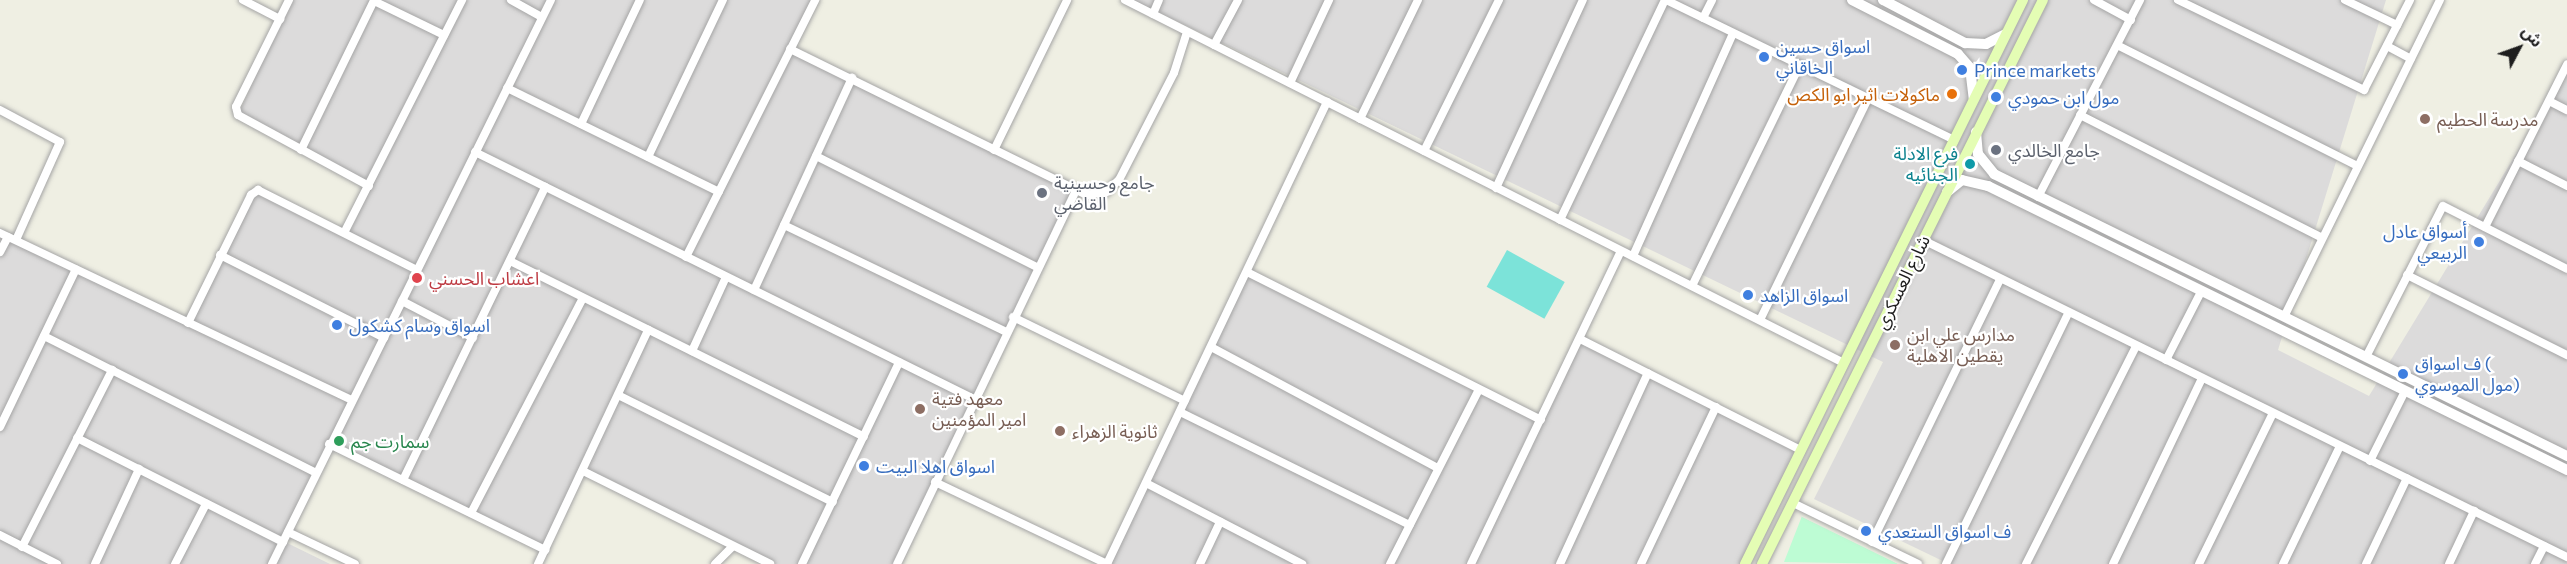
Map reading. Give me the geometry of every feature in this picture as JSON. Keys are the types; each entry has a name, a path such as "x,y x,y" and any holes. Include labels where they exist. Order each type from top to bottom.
{"main road":[{"name":"شارع العسكري","path":"1745,564 2023,0"},
{"name":"شارع العسكري","path":"1762,564 1977,128 2043,0"},
{"path":"1881,287 1884,295 1895,296"},
{"path":"1868,315 1878,316 1881,324"}],"street":[{"path":"243,0 280,19"},
{"path":"289,0 236,107 242,121 369,186"},
{"path":"345,231 462,0"},
{"path":"511,0 542,17"},
{"path":"272,564 313,471 384,338 551,0"},
{"path":"581,124 640,0"},
{"path":"648,157 723,0"},
{"path":"686,257 815,0"},
{"path":"994,150 1067,0"},
{"path":"1125,0 1844,363"},
{"path":"1153,14 1159,0"},
{"path":"1214,45 1238,0"},
{"path":"1290,83 1329,0"},
{"path":"1360,119 1418,0"},
{"path":"1424,151 1499,0"},
{"path":"1496,188 1583,0"},
{"path":"1560,220 1665,0 1954,140"},
{"path":"1703,18 1712,0"},
{"path":"1852,0 1958,54 1970,68 1974,99"},
{"path":"1883,0 1965,43 1986,44 2006,34"},
{"path":"2094,0 2131,20"},
{"path":"2038,197 2079,115 2119,46 2140,0"},
{"path":"2178,0 2364,90 2410,0"},
{"path":"2345,0 2397,25"},
{"path":"2284,317 2440,0"},
{"path":"301,150 374,1 444,35"},
{"path":"790,50 852,78 1076,191 1101,194 1119,180 1174,73 1187,32"},
{"path":"1633,256 1733,33"},
{"path":"2119,46 2358,166"},
{"path":"2387,46 2411,59"},
{"path":"1692,286 1800,65"},
{"path":"2485,227 2567,65"},
{"path":"754,290 852,78"},
{"path":"507,88 719,192"},
{"path":"1760,320 1868,99"},
{"path":"2549,101 2567,110"},
{"path":"936,482 1107,564 1327,102"},
{"path":"0,110 60,142 0,252"},
{"path":"2079,115 2322,238"},
{"path":"1977,128 1978,154 1994,174 2567,456"},
{"path":"475,153 974,399"},
{"path":"816,156 1037,267"},
{"path":"2518,161 2567,186"},
{"path":"1988,186 1994,174"},
{"path":"1946,194 1962,180 1988,186 2404,393 2567,470"},
{"path":"404,480 545,187"},
{"path":"188,323 220,255 258,190 345,231 417,270"},
{"path":"897,564 1013,317 1076,191"},
{"path":"2366,357 2443,206 2567,269"},
{"path":"784,225 1006,332"},
{"path":"8,237 350,399"},
{"path":"1923,240 2567,557"},
{"path":"1474,563 1621,250"},
{"path":"220,255 384,338"},
{"path":"510,261 864,437"},
{"path":"0,427 76,269"},
{"path":"1247,272 1540,420"},
{"path":"2407,275 2567,355"},
{"path":"692,351 726,277"},
{"path":"1872,542 2000,279"},
{"path":"2166,360 2201,292"},
{"path":"471,513 583,298"},
{"path":"402,301 473,338"},
{"path":"1946,564 2069,312"},
{"path":"1013,317 1185,401"},
{"path":"538,564 648,330"},
{"path":"44,336 313,471"},
{"path":"1580,339 1801,450"},
{"path":"1211,346 1438,468"},
{"path":"2026,564 2136,346"},
{"path":"802,564 899,362"},
{"path":"22,546 112,370"},
{"path":"1560,564 1648,373"},
{"path":"2114,564 2202,378"},
{"path":"1390,564 1479,389"},
{"path":"2370,461 2404,393"},
{"path":"2433,406 2439,404 2440,394"},
{"path":"618,395 833,502"},
{"path":"2456,417 2462,405"},
{"path":"1641,564 1716,407"},
{"path":"1180,412 1410,525"},
{"path":"2199,564 2273,413"},
{"path":"77,438 283,542"},
{"path":"329,444 545,550"},
{"path":"2283,564 2340,446"},
{"path":"95,564 139,469"},
{"path":"583,471 770,564"},
{"path":"2366,564 2407,478"},
{"path":"1146,483 1302,564"},
{"path":"1793,502 1918,564"},
{"path":"175,564 206,504"},
{"path":"2449,564 2474,511"},
{"path":"1200,564 1220,522"},
{"path":"288,532 355,564"},
{"path":"0,535 51,563"},
{"path":"716,564 733,546"},
{"path":"2535,564 2544,546"}],"shaded area":[{"path":"290,0 815,0 791,49 1076,191 898,564 769,564 583,471 545,550 329,444 283,541 330,564 0,564 0,233 188,323 258,190 346,231 369,186 238,115"},
{"path":"1133,0 2386,0 2278,350 2369,396 2567,70 2567,564 1949,564 1814,499 1883,362"},
{"path":"1507,250 1565,282 1544,319 1487,287"},
{"path":"1247,272 1540,420 1580,339 1801,450 1745,564 1103,564"}],"green space":[{"path":"1802,517 1898,564 1784,562"}],"place":[{"name":"اسواق حسين الخاقاني","path":"1764,57"},
{"name":"Prince markets","path":"1962,70"},
{"name":"ماكولات اثير ابو الكص","path":"1952,94"},
{"name":"مول ابن حمودي","path":"1996,97"},
{"name":"مدرسة الحطيم","path":"2425,119"},
{"name":"جامع الخالدي","path":"1996,150"},
{"name":"فرع الادلة الجنائيه","path":"1970,164"},
{"name":"جامع وحسينية القاضي","path":"1042,193"},
{"name":"أسواق عادل الربيعي","path":"2479,242"},
{"name":"اعشاب الحسني","path":"417,278"},
{"name":"اسواق الزاهد","path":"1748,295"},
{"name":"اسواق وسام كشكول","path":"337,325"},
{"name":"مدارس علي ابن يقطين الاهلية","path":"1895,345"},
{"name":"ف اسواق ( مول الموسوي)","path":"2403,374"},
{"name":"معهد فتية امير المؤمنين","path":"920,409"},
{"name":"ثانوية الزهراء","path":"1060,431"},
{"name":"سمارت جم","path":"339,441"},
{"name":"اسواق اهلا البيت","path":"864,466"},
{"name":"ف اسواق الستعدي","path":"1866,531"}]}
